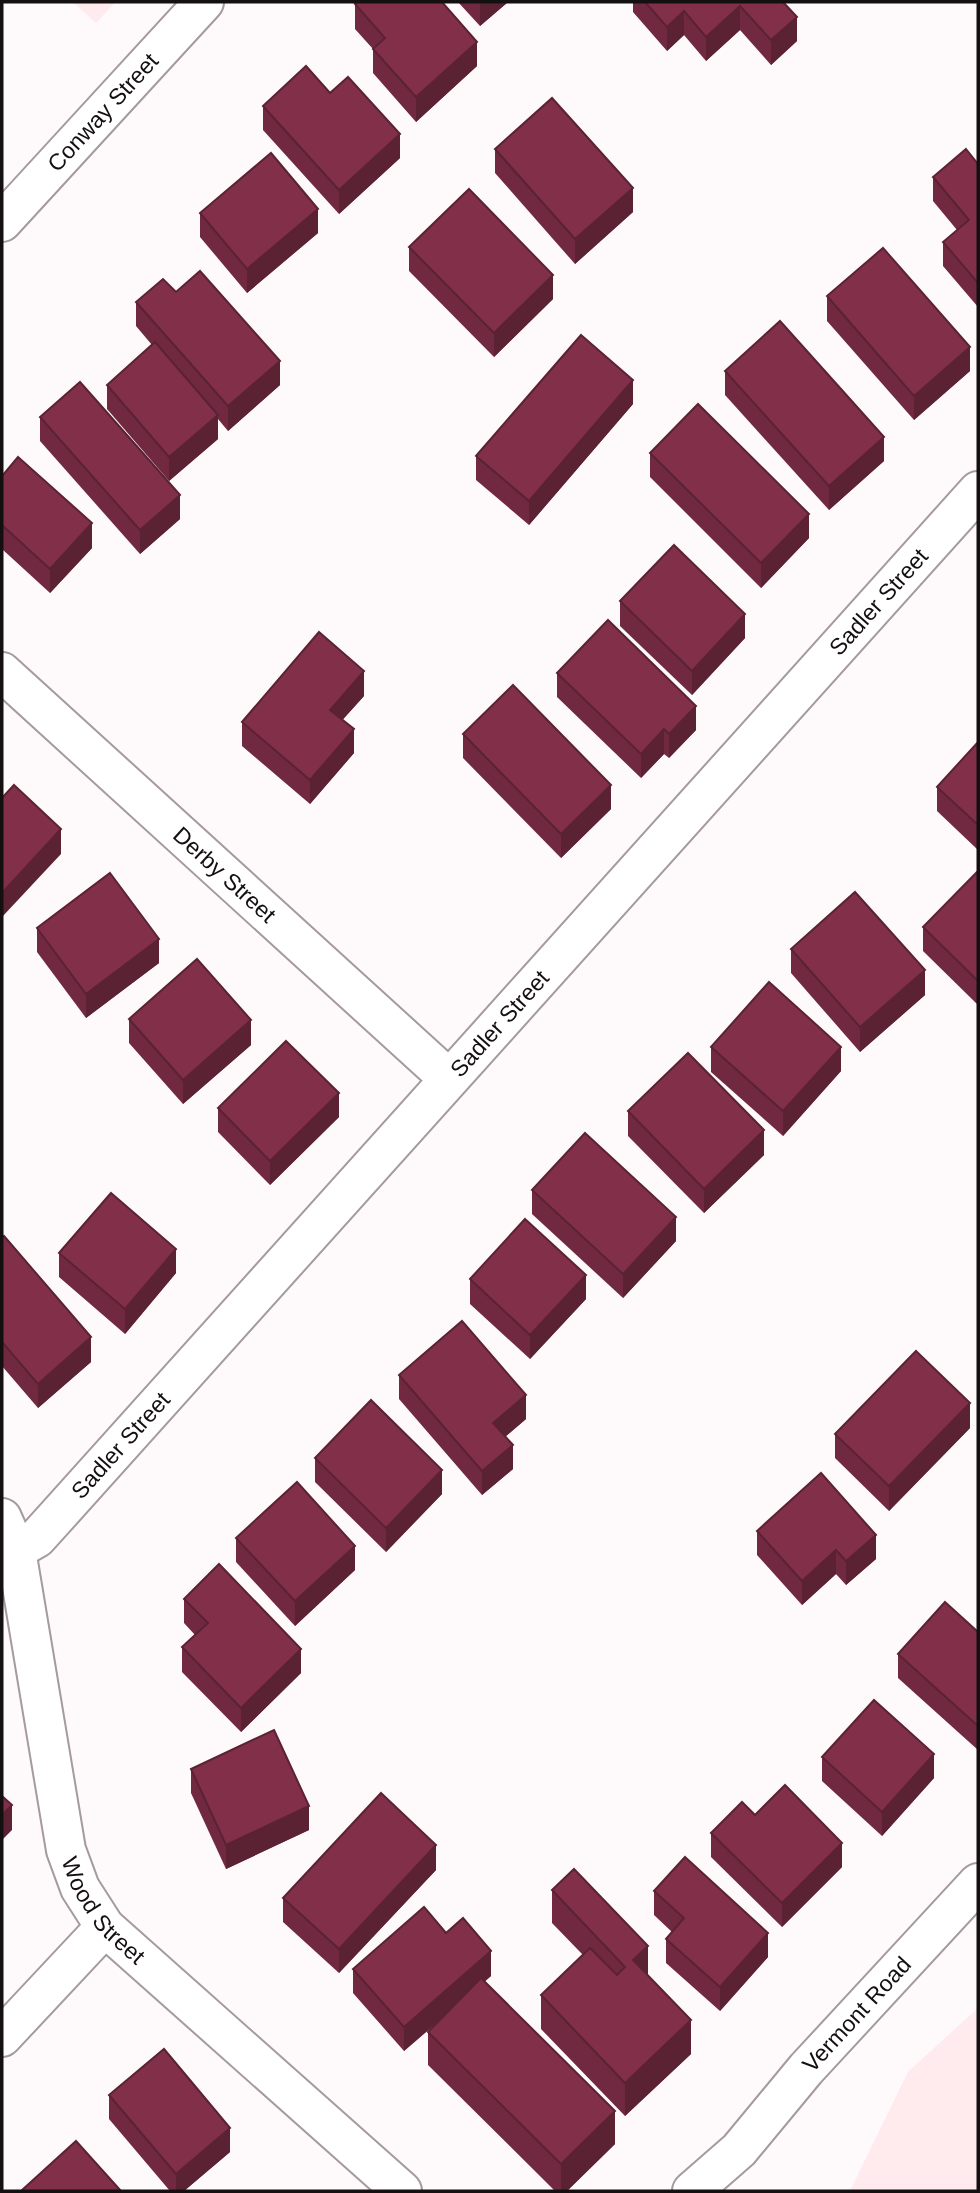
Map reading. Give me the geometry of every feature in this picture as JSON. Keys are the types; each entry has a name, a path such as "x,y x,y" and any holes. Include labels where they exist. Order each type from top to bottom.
{"street":[{"name":"Conway Street","path":"2,222 204,2"},
{"name":"Sadler Street","path":"9,1534 43,1531 978,491"},
{"name":"Derby Street","path":"2,672 448,1078"},
{"name":"Wood Street","path":"9,1534 66,1850 80,1888 104,1927 402,2191"},
{"name":"Vermont Road","path":"692,2191 739,2150 806,2069 978,1883"},
{"path":"2,2037 104,1927"},
{"name":"Vermont Road","path":"723,2191 739,2150"}],"shaded area":[{"path":"73,2 115,2 96,23"},
{"path":"978,2008 978,2191 850,2191 908,2072"}],"building":[{"path":"442,2 477,42 416,97 373,49 385,38 355,4"},
{"path":"645,2 783,2 797,17 771,40 740,6 706,37 684,11 667,27"},
{"path":"306,66 330,93 348,77 400,134 339,190 263,106"},
{"path":"552,98 633,188 575,239 495,149"},
{"path":"966,149 978,164 978,283 943,242 969,220 933,177"},
{"path":"271,153 318,209 247,269 200,213"},
{"path":"469,189 553,275 494,333 409,247"},
{"path":"883,248 970,347 914,396 827,296"},
{"path":"200,271 280,361 228,406 136,302 163,279 176,292"},
{"path":"780,321 884,437 829,486 725,371"},
{"path":"581,335 633,380 529,501 476,456"},
{"path":"155,342 218,415 169,457 107,385"},
{"path":"80,382 180,495 140,530 40,417"},
{"path":"698,404 809,514 761,563 650,453"},
{"path":"18,457 92,523 50,569 2,525 2,476"},
{"path":"674,545 745,614 692,671 620,601"},
{"path":"608,620 696,706 669,734 664,729 641,754 557,673"},
{"path":"319,632 364,671 330,710 354,729 310,780 242,722"},
{"path":"513,685 611,785 561,834 463,734"},
{"path":"978,742 978,825 937,787"},
{"path":"14,785 61,829 2,893 2,798"},
{"path":"978,871 978,981 923,927"},
{"path":"110,873 159,939 86,994 37,928"},
{"path":"855,892 925,970 860,1027 791,949"},
{"path":"197,959 251,1020 183,1080 129,1019"},
{"path":"769,982 841,1047 783,1111 711,1047"},
{"path":"286,1041 339,1093 270,1161 218,1108"},
{"path":"688,1053 764,1130 704,1189 628,1111"},
{"path":"585,1133 676,1217 623,1274 532,1190"},
{"path":"111,1193 176,1249 125,1309 59,1253"},
{"path":"525,1219 586,1275 530,1335 470,1279"},
{"path":"4,1236 91,1337 38,1384 2,1342"},
{"path":"462,1321 526,1395 493,1423 513,1445 482,1471 399,1375"},
{"path":"916,1351 970,1403 889,1486 835,1434"},
{"path":"371,1400 442,1470 386,1528 315,1458"},
{"path":"821,1473 876,1535 846,1561 836,1550 802,1581 757,1531"},
{"path":"297,1482 355,1546 295,1601 236,1538"},
{"path":"219,1564 301,1649 241,1708 182,1647 208,1623 184,1599"},
{"path":"945,1602 978,1632 978,1726 898,1654"},
{"path":"874,1700 934,1754 882,1812 822,1757"},
{"path":"274,1730 309,1806 226,1845 191,1769"},
{"path":"785,1785 842,1843 782,1903 711,1833 742,1802 755,1815"},
{"path":"381,1793 436,1845 339,1949 283,1898"},
{"path":"2,1796 12,1805 2,1815"},
{"path":"685,1857 768,1933 720,1987 666,1939 684,1918 654,1891"},
{"path":"574,1869 648,1946 633,1960 691,2020 625,2083 541,1995 590,1948 617,1975 625,1967 552,1890"},
{"path":"424,1907 446,1933 463,1918 491,1951 404,2027 353,1969"},
{"path":"481,1978 615,2111 561,2164 428,2032"},
{"path":"164,2049 230,2128 176,2174 109,2095"},
{"path":"76,2141 121,2191 21,2191"}]}
